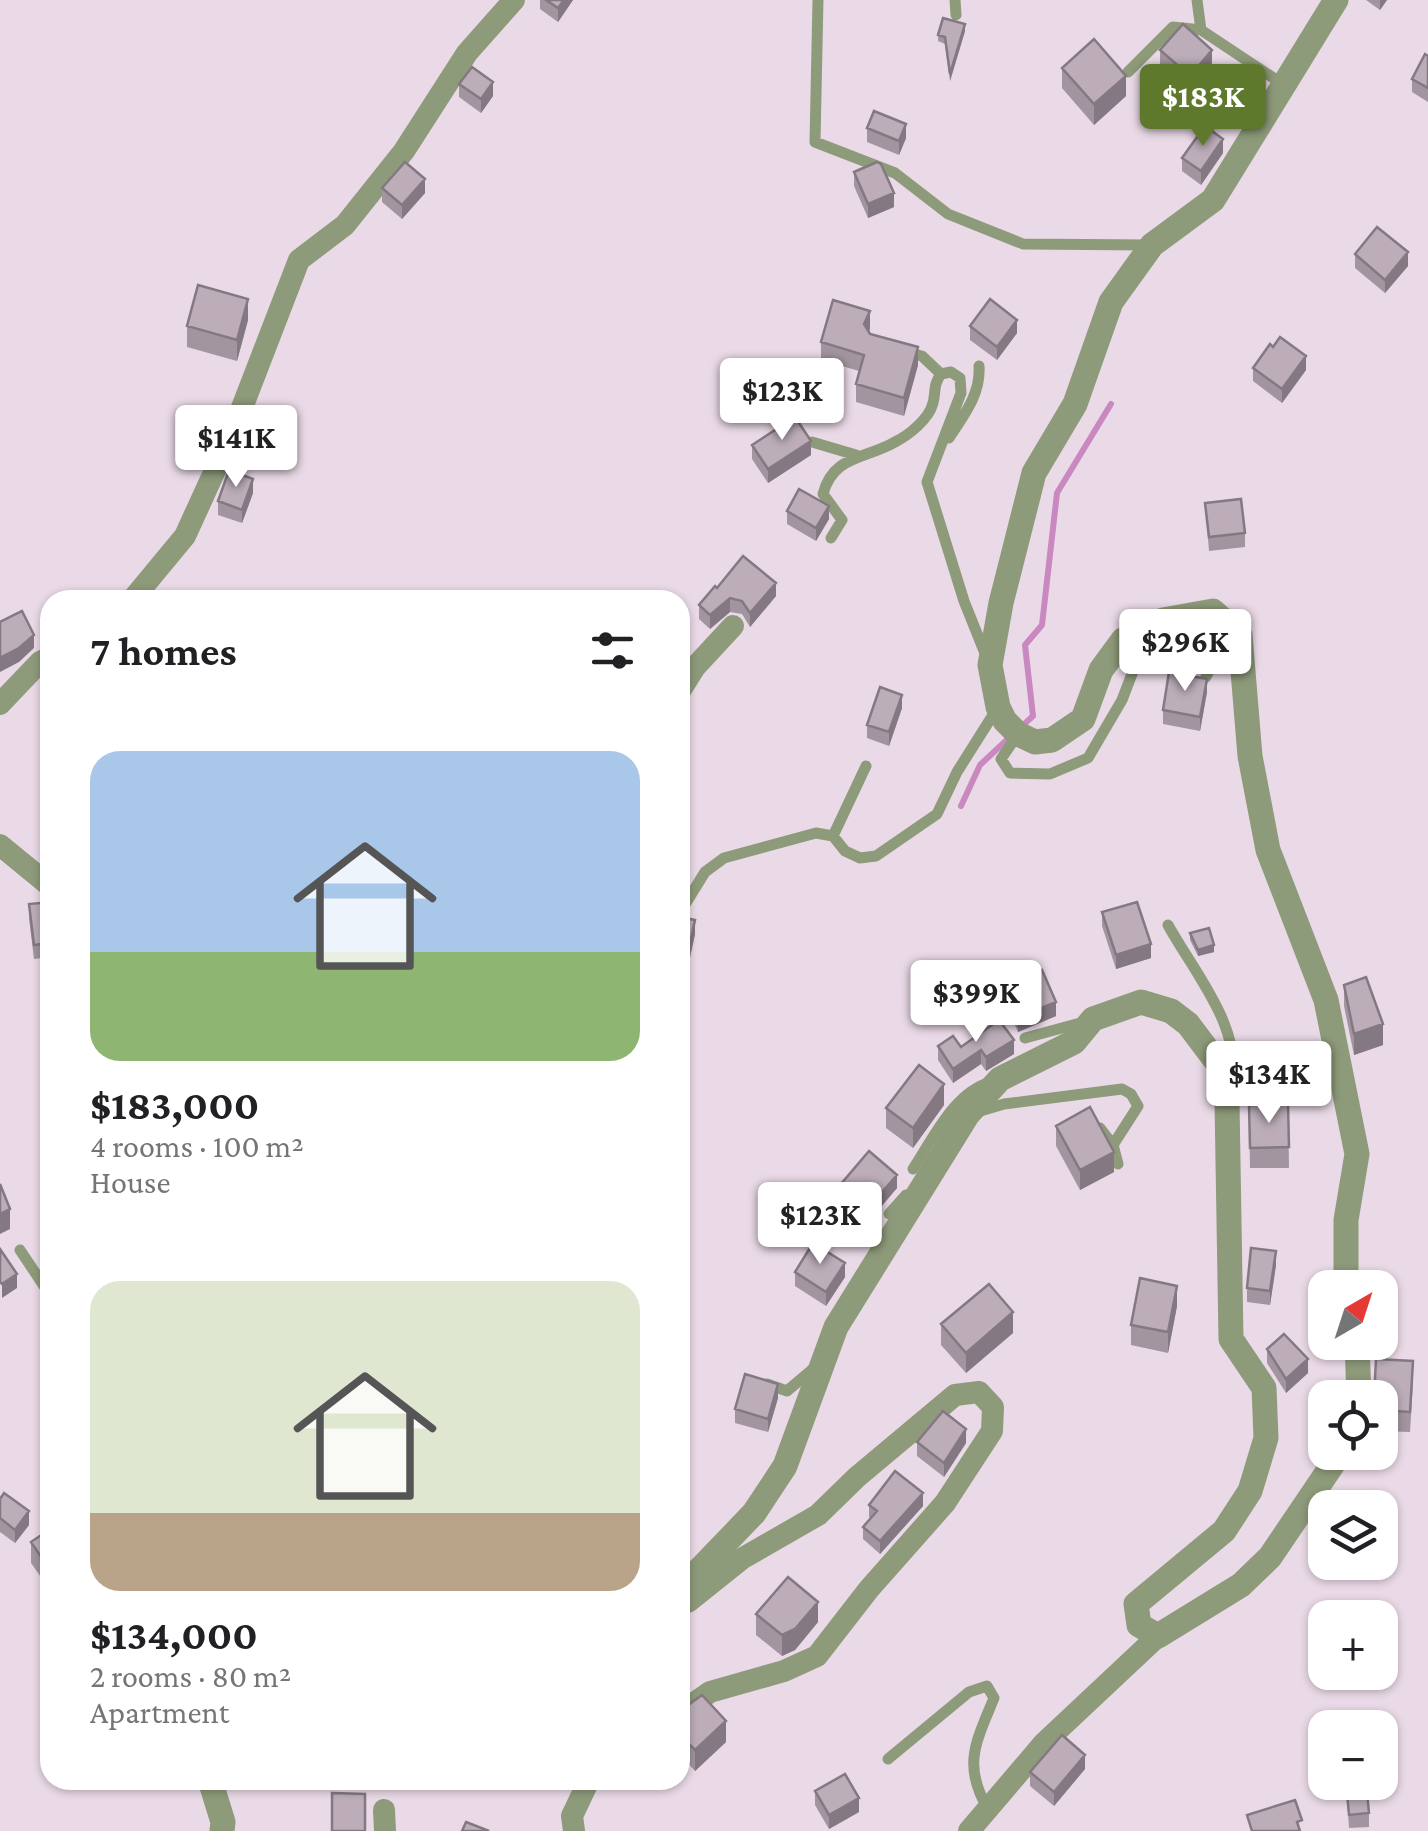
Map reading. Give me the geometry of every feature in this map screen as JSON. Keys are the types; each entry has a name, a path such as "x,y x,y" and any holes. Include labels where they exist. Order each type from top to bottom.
{"street":[{"path":"140,590 185,536 233,431 299,260 344,224 404,151 467,53 514,0"},
{"path":"1336,0 1213,200 1152,245 1111,302 1075,404 1034,473 1001,603 990,665 998,707 1005,720 1018,734 1035,742 1052,740 1083,719 1101,670 1123,640 1164,620 1213,611 1240,635 1250,756 1268,850 1326,1000 1357,1154 1346,1220 1346,1270"},
{"path":"690,675 733,626"},
{"path":"0,704 40,662"},
{"path":"0,846 40,878"},
{"path":"690,1580 754,1513 785,1466 836,1327 918,1179 968,1114 1000,1080 1074,1042 1093,1019 1142,1002 1171,1011 1188,1024 1219,1065 1227,1102 1231,1339 1264,1388 1266,1438 1250,1491 1224,1531 1136,1604 1138,1625 1158,1636"},
{"path":"690,1600 743,1558 818,1515 954,1394 979,1392 993,1408 992,1431 945,1503 868,1590 817,1656 784,1671 710,1692 690,1706"},
{"path":"969,1831 1044,1743 1158,1636 1242,1585 1270,1557 1329,1470"},
{"path":"213,1790 222,1831"},
{"path":"574,1831 572,1816 584,1790"}],"lane":[{"path":"818,0 815,142 895,172 948,214 1023,244 1152,245"},
{"path":"955,0 956,15"},
{"path":"1197,0 1201,30"},
{"path":"1128,72 1173,27 1201,30 1284,85"},
{"path":"889,347 922,356 940,374"},
{"path":"938,454 970,407 980,380 979,366"},
{"path":"831,538 842,520 823,494 826,480 837,466 898,441 923,421 933,404 934,384 940,374 951,372 960,378 961,394 927,482 964,601 990,665"},
{"path":"812,442 856,455"},
{"path":"1018,734 1001,759 1010,773 1050,774 1088,758 1122,700 1135,666 1154,648 1181,637 1206,643 1215,657 1206,677"},
{"path":"690,896 705,872 724,858 816,833 833,836 845,852 860,858 876,856 936,814 998,707"},
{"path":"833,836 866,766"},
{"path":"1168,925 1224,1019 1236,1069 1227,1102"},
{"path":"1025,1038 1093,1019"},
{"path":"889,1214 918,1179 952,1110 975,1086 1000,1080"},
{"path":"968,1114 1004,1104 1122,1089 1131,1094 1138,1106 1113,1146"},
{"path":"1100,1128 1113,1146 1118,1164"},
{"path":"20,1250 40,1280"},
{"path":"767,1384 787,1391 825,1356"},
{"path":"690,1566 715,1554"},
{"path":"888,1759 969,1692 987,1686 994,1698 975,1746 974,1785 988,1809"}],"building":[{"path":"546,0 564,0 558,8"},
{"path":"943,18 965,24 950,74 945,37 938,35"},
{"path":"1183,24 1212,50 1190,76 1160,50"},
{"path":"1094,39 1126,76 1094,104 1062,68"},
{"path":"1425,54 1428,56 1428,88 1412,79"},
{"path":"472,67 493,82 481,99 459,84"},
{"path":"874,111 906,124 899,141 867,128"},
{"path":"1205,126 1223,139 1201,171 1182,158"},
{"path":"405,162 425,179 402,205 382,188"},
{"path":"877,162 894,193 868,204 854,172"},
{"path":"1377,227 1408,252 1385,280 1355,254"},
{"path":"198,285 248,299 237,340 187,326"},
{"path":"990,299 1017,320 997,347 970,326"},
{"path":"833,300 870,311 864,324 870,334 918,347 904,398 856,384 864,355 821,342"},
{"path":"1280,337 1306,356 1282,389 1253,368"},
{"path":"795,417 811,441 768,469 752,445"},
{"path":"229,470 253,479 242,510 218,501"},
{"path":"799,489 829,506 816,528 787,511"},
{"path":"1241,499 1245,533 1209,537 1205,503"},
{"path":"743,556 776,583 750,613 742,601 730,598 710,615 699,605"},
{"path":"22,611 34,635 0,658 0,622"},
{"path":"1169,672 1207,679 1200,717 1163,710"},
{"path":"880,687 902,695 889,732 867,725"},
{"path":"1137,902 1151,944 1116,955 1102,912"},
{"path":"40,903 40,944 34,945 29,904"},
{"path":"1209,928 1214,945 1198,950 1190,933"},
{"path":"1042,970 1056,1002 1018,1018 1004,986"},
{"path":"1366,977 1383,1024 1354,1034 1344,985"},
{"path":"999,1020 1014,1040 986,1057 981,1050 953,1069 938,1046 953,1036 961,1047"},
{"path":"919,1065 944,1084 913,1128 886,1108"},
{"path":"1288,1104 1289,1147 1250,1148 1249,1105"},
{"path":"1090,1107 1114,1152 1080,1170 1056,1126"},
{"path":"869,1151 897,1175 868,1208 841,1184"},
{"path":"0,1184 10,1209 0,1214"},
{"path":"813,1243 845,1263 826,1292 795,1272"},
{"path":"1251,1248 1276,1251 1270,1291 1247,1288"},
{"path":"0,1249 17,1274 2,1284 0,1282"},
{"path":"1140,1278 1177,1286 1168,1332 1131,1325"},
{"path":"989,1284 1013,1312 966,1353 941,1324"},
{"path":"1284,1334 1308,1359 1286,1379 1267,1349"},
{"path":"1376,1360 1413,1361 1410,1412 1398,1411 1398,1380 1375,1380"},
{"path":"745,1374 778,1384 768,1419 735,1409"},
{"path":"943,1411 966,1429 944,1463 917,1442"},
{"path":"895,1471 923,1493 880,1541 863,1527 877,1511 869,1505"},
{"path":"4,1493 29,1511 15,1530 0,1518 0,1499"},
{"path":"40,1536 40,1555 31,1542"},
{"path":"788,1577 818,1602 795,1629 782,1635 756,1614"},
{"path":"702,1695 726,1721 695,1750 690,1745 690,1704"},
{"path":"1062,1735 1085,1755 1054,1792 1030,1772"},
{"path":"845,1774 859,1798 829,1815 815,1791"},
{"path":"332,1793 365,1794 365,1831 332,1831"},
{"path":"1295,1800 1302,1820 1297,1822 1300,1831 1252,1831 1247,1815"},
{"path":"1348,1800 1368,1800 1369,1813 1349,1815"},
{"path":"466,1822 489,1831 462,1831"}],"waterway":[{"path":"1021,727 1033,716 1025,645 1042,625 1057,493 1111,404"},
{"path":"961,806 980,765 1010,737"}]}
